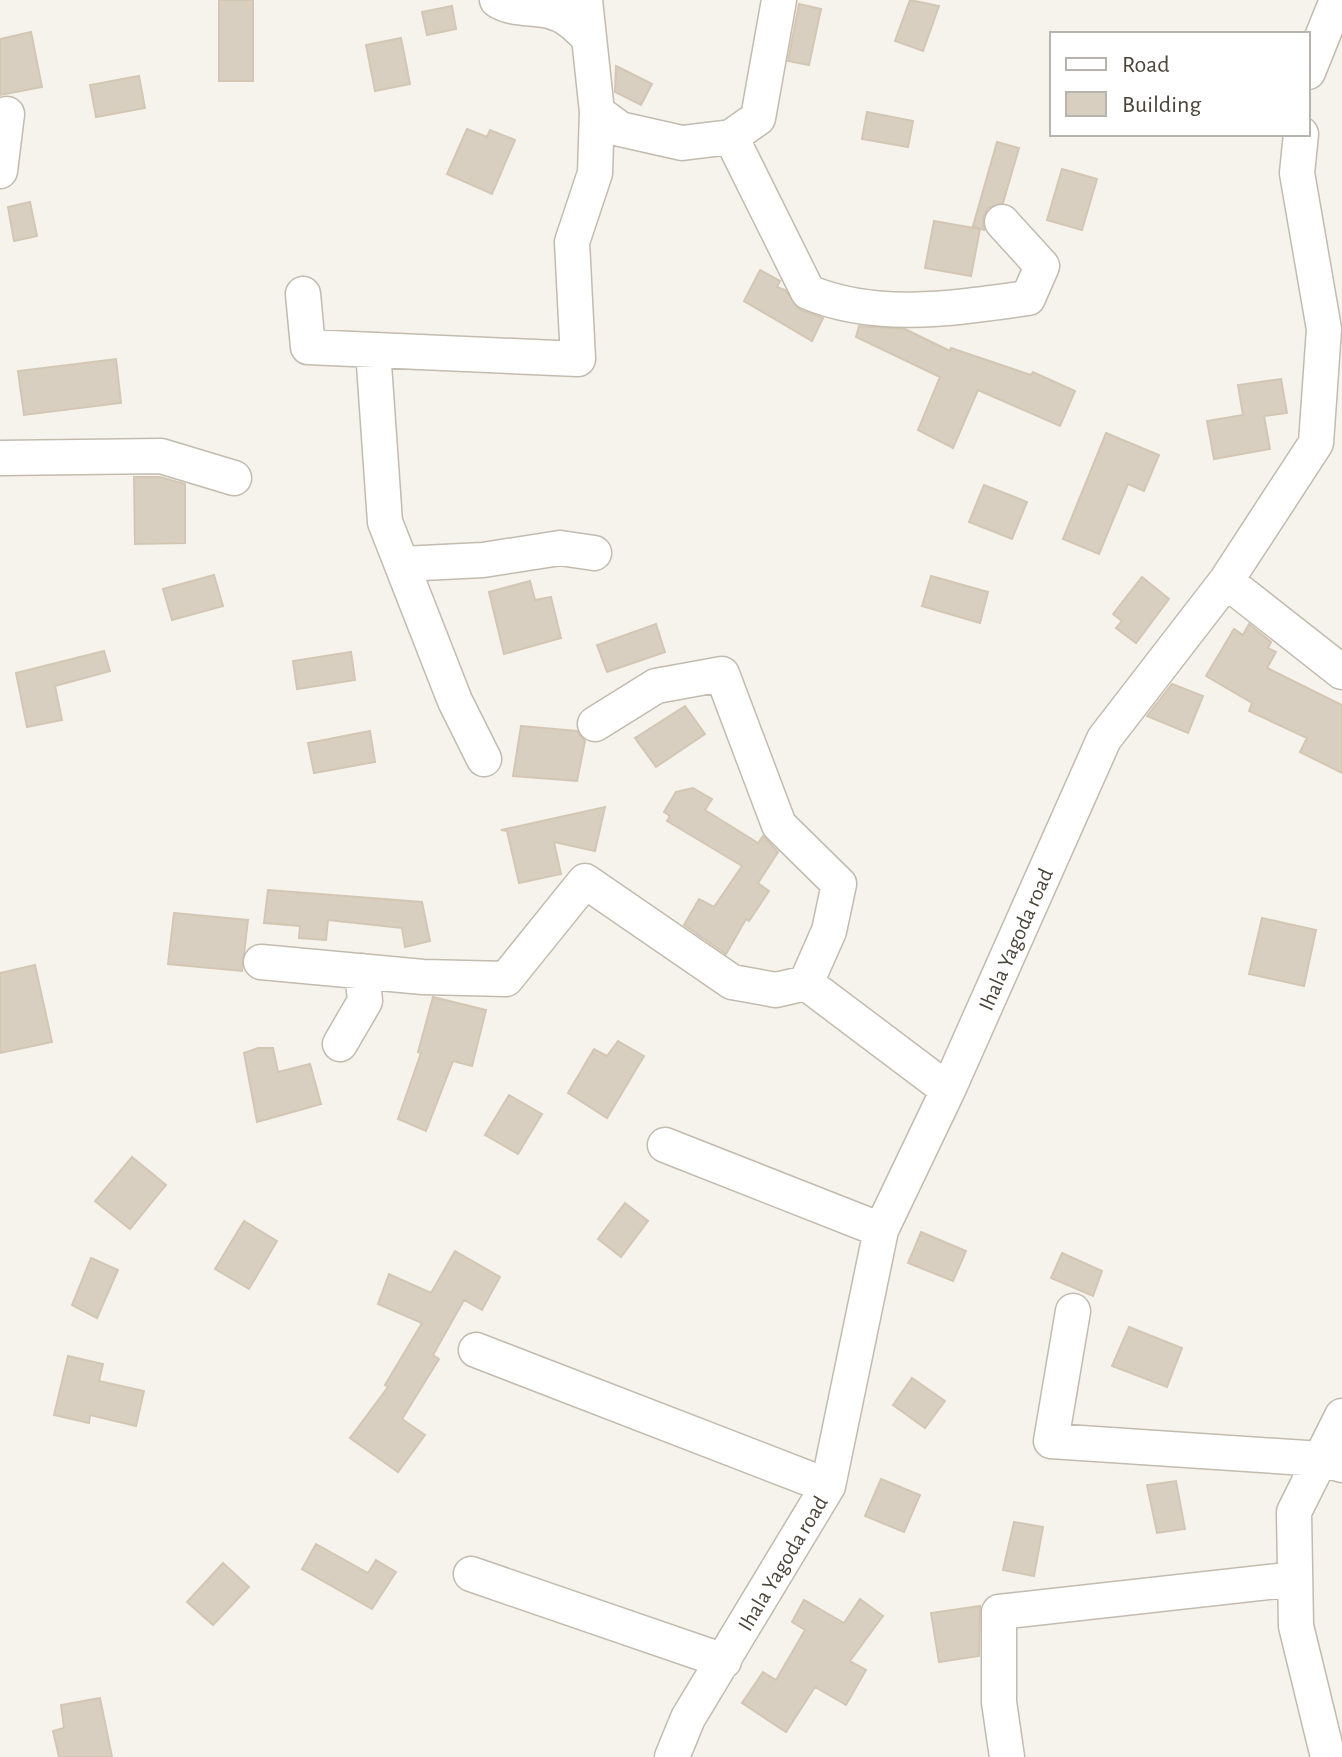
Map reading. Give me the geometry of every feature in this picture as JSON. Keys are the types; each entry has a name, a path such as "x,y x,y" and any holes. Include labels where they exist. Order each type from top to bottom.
{"street":[{"path":"497,0 569,19 588,37"},
{"path":"303,294 308,347 578,359 572,242 595,173 597,112 585,0"},
{"path":"597,112 620,129 682,143 731,137 758,118 779,0"},
{"path":"1310,67 1337,0"},
{"path":"0,171 7,114"},
{"name":"Ihala Yagoda road","path":"672,1757 688,1718 828,1486 881,1230 948,1090 1104,739 1329,448 1324,329 1297,173 1301,136"},
{"path":"731,137 808,292 838,304 934,311 1028,298 1042,266 1002,222"},
{"path":"373,350 385,522 455,701 484,759"},
{"path":"0,458 161,456 234,478"},
{"path":"402,564 483,560 560,548 594,553"},
{"path":"1226,581 1342,672"},
{"path":"595,724 656,686 722,674 779,825 839,884 829,931 806,983"},
{"path":"261,962 506,979 585,881 732,982 776,990 806,983"},
{"path":"340,1044 365,1001 362,971"},
{"path":"806,983 948,1090"},
{"path":"665,1145 881,1230"},
{"path":"1073,1311 1051,1441 1331,1462"},
{"path":"476,1350 828,1486"},
{"path":"1328,1757 1296,1626 1294,1512 1331,1462 1342,1416"},
{"path":"471,1574 724,1661"},
{"path":"1007,1757 999,1702 999,1612 1295,1579"}],"building":[{"path":"219,0 253,0 253,81 219,81"},
{"path":"910,0 939,6 923,51 895,41"},
{"path":"799,4 821,9 809,65 788,61"},
{"path":"452,6 456,29 427,35 422,12"},
{"path":"31,32 42,87 0,95 0,39"},
{"path":"401,38 410,84 375,91 366,45"},
{"path":"616,66 652,84 641,105 615,92"},
{"path":"139,76 145,108 96,117 90,85"},
{"path":"867,112 913,121 908,147 862,139"},
{"path":"467,129 487,137 490,130 515,140 492,194 447,174"},
{"path":"997,142 1019,148 1003,203 988,208 983,217 984,230 973,226"},
{"path":"1062,169 1097,179 1082,230 1047,220"},
{"path":"30,202 37,236 14,241 8,207"},
{"path":"934,221 980,229 971,276 925,268"},
{"path":"760,270 780,281 777,287 785,290 801,310 823,318 812,341 744,301"},
{"path":"859,326 905,329 950,351 951,348 1031,375 1033,372 1075,391 1060,426 978,390 953,448 918,430 940,377 856,337"},
{"path":"116,359 121,403 24,415 18,371"},
{"path":"1281,379 1287,413 1264,416 1270,449 1214,459 1207,421 1243,415 1238,385"},
{"path":"1106,433 1159,455 1144,491 1128,484 1099,554 1063,539"},
{"path":"134,477 160,477 185,484 185,543 135,544"},
{"path":"984,485 1027,502 1012,539 969,522"},
{"path":"214,575 223,606 172,620 163,589"},
{"path":"931,576 988,592 980,623 922,606"},
{"path":"1142,577 1169,599 1136,643 1116,628 1122,621 1113,614"},
{"path":"530,581 535,600 551,597 561,638 504,654 489,592"},
{"path":"656,624 665,652 607,672 597,645"},
{"path":"1249,624 1271,642 1268,648 1276,652 1267,668 1342,705 1342,773 1300,752 1307,738 1249,711 1252,703 1206,676 1234,629 1243,635"},
{"path":"104,651 110,671 55,686 62,720 27,727 16,673"},
{"path":"351,652 355,680 297,689 293,661"},
{"path":"1172,684 1203,696 1188,733 1147,716"},
{"path":"685,706 705,734 656,767 635,738"},
{"path":"521,726 577,731 585,741 577,781 513,776"},
{"path":"370,731 375,762 314,773 308,743"},
{"path":"693,788 712,799 705,810 758,843 763,836 778,852 758,883 769,891 749,921 746,919 726,954 684,925 699,899 714,907 742,866 667,821 670,816 664,812 676,792"},
{"path":"605,807 595,851 554,842 561,874 519,883 507,831 501,830"},
{"path":"268,890 422,902 430,941 405,947 402,928 328,920 326,940 299,938 300,926 264,923"},
{"path":"174,913 248,920 242,971 168,964"},
{"path":"1262,918 1316,930 1304,986 1249,974"},
{"path":"35,965 52,1042 0,1053 0,973"},
{"path":"433,997 486,1010 472,1066 453,1061 426,1131 398,1119 421,1053 418,1052"},
{"path":"618,1041 644,1056 607,1118 568,1093 594,1049 607,1056"},
{"path":"258,1048 273,1048 278,1072 310,1064 321,1104 257,1122 244,1053"},
{"path":"509,1095 542,1114 518,1154 485,1135"},
{"path":"132,1157 166,1185 130,1229 95,1201"},
{"path":"625,1203 648,1221 621,1257 598,1239"},
{"path":"244,1221 277,1241 249,1289 215,1269"},
{"path":"921,1232 966,1251 953,1281 908,1263"},
{"path":"455,1251 500,1277 482,1310 464,1300 433,1355 439,1359 402,1419 425,1435 398,1472 350,1438 388,1387 385,1385 422,1323 378,1304 389,1274 431,1293"},
{"path":"1062,1253 1102,1271 1093,1296 1051,1278"},
{"path":"91,1258 118,1270 97,1318 72,1305"},
{"path":"1129,1327 1182,1348 1167,1387 1112,1366"},
{"path":"68,1356 103,1364 99,1381 144,1391 136,1426 90,1415 89,1423 54,1415"},
{"path":"912,1378 945,1401 925,1428 893,1405"},
{"path":"881,1479 920,1495 904,1532 865,1516"},
{"path":"1176,1481 1185,1529 1157,1533 1147,1485"},
{"path":"1014,1522 1043,1527 1034,1576 1003,1570"},
{"path":"316,1544 368,1573 376,1560 396,1572 372,1609 302,1569"},
{"path":"223,1563 249,1587 213,1625 187,1602"},
{"path":"860,1599 883,1616 850,1661 866,1670 846,1705 815,1687 786,1732 742,1703 763,1672 776,1680 805,1630 792,1622 804,1600 844,1623"},
{"path":"980,1606 979,1656 939,1662 931,1613"},
{"path":"100,1698 112,1757 59,1757 53,1731 64,1728 61,1705"}]}
